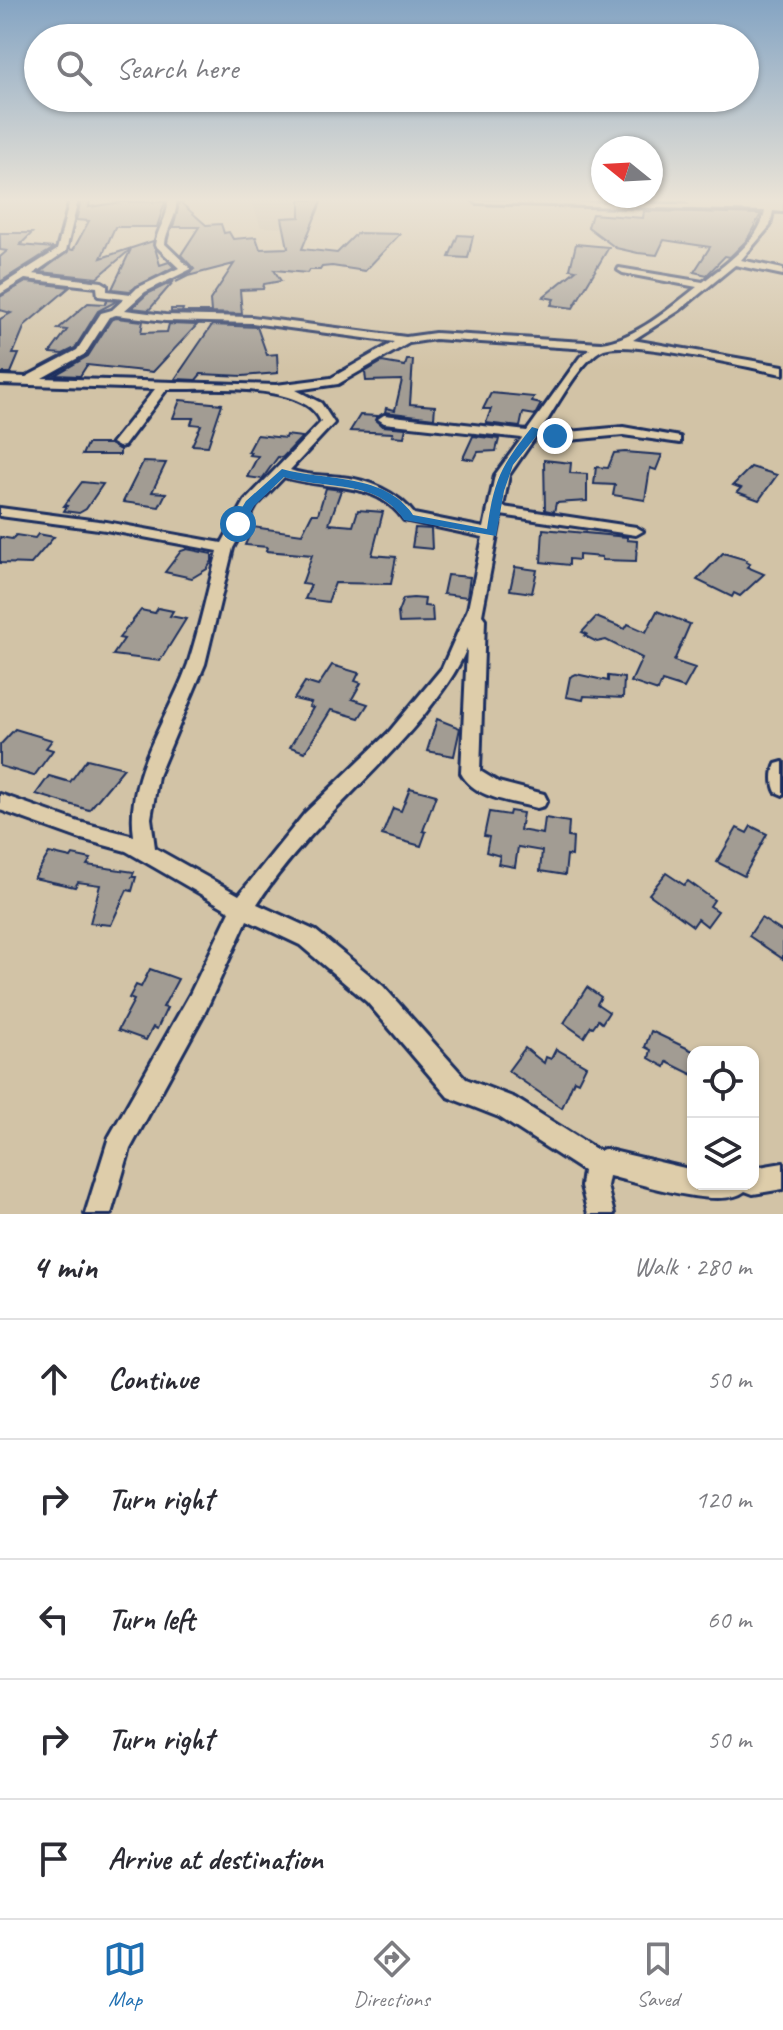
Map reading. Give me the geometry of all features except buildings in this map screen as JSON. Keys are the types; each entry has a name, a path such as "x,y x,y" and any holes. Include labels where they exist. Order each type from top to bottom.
{"street":[{"path":"0,291 53,257"},
{"path":"116,312 132,297 186,269 173,257"},
{"path":"98,1214 118,1146 198,1002 243,908 263,877 312,819 395,737 438,686 462,645 476,609 502,475 552,400 590,352 669,315 736,257"},
{"path":"732,261 783,272"},
{"path":"623,270 702,285"},
{"path":"24,276 102,285 102,294 132,297"},
{"path":"30,379 81,352 105,315 116,312 165,318 252,320 406,340 457,335 647,345 783,370"},
{"path":"0,380 276,389 334,381 406,340"},
{"path":"119,443 165,384"},
{"path":"146,853 141,818 148,776 196,664 226,548 250,504 328,423 322,411 299,396 276,389"},
{"path":"384,419 569,436 623,431 675,440"},
{"path":"282,472 297,477 345,481 380,493 402,507 409,517 492,534"},
{"path":"496,510 636,531"},
{"path":"0,512 106,526 226,548"},
{"path":"476,609 477,660 470,773 475,781 537,800"},
{"path":"783,769 783,787"},
{"path":"0,802 78,830 114,838 243,908 308,938 391,1010 457,1088 506,1107 597,1165 613,1163 687,1182"},
{"path":"597,1165 594,1186 601,1214"},
{"path":"759,1180 783,1176"}],"route":[{"path":"238,524 257,495 282,472 297,477 345,481 380,493 402,507 409,517 492,534 498,491 508,465 536,429 555,436"}]}
